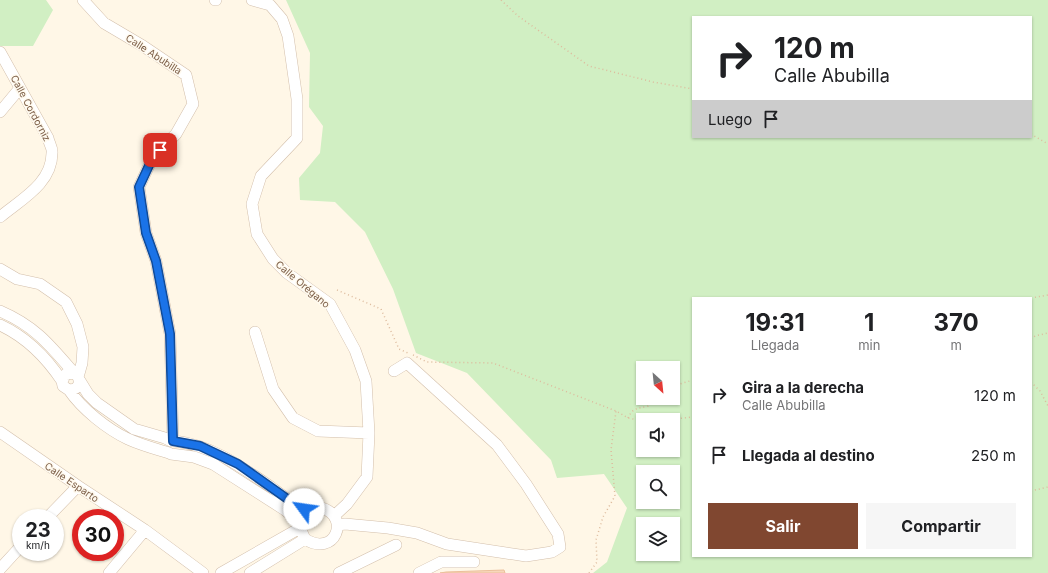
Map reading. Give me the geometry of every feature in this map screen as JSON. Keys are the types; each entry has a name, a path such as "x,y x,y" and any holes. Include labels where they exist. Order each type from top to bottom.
{"street":[{"name":"Calle Abubilla","path":"83,0 104,23 143,46 186,75 193,104 176,134 153,157 139,187 146,233 156,261 170,334 173,441 178,444 179,448 177,452 170,453"},
{"name":"Calle Orégano","path":"252,0 270,6 282,19 288,36 297,99 297,138 261,176 252,204 257,234 272,259 287,273 330,304 355,350 366,381 369,433 367,477 336,520"},
{"name":"Calle Cordorniz","path":"0,52 48,138 53,152 50,166 43,181 0,217"},
{"path":"0,112 20,88"},
{"path":"0,269 17,279 40,284 66,302 77,324 83,347 82,363 77,377 77,388 69,390"},
{"path":"0,311 16,318 39,334 77,377 88,394 97,403 134,429 173,441 200,446 238,464 296,505 310,511"},
{"path":"0,324 33,346 44,357 62,381 65,388 69,390 80,404 111,429 129,440 170,453 213,464 285,510 301,525 305,539 318,545 330,542 335,537 337,531 336,520"},
{"path":"255,332 273,389 293,418 318,431 369,433"},
{"path":"221,573 301,525 306,515 310,511 322,508 327,510 336,520 345,524 388,528 417,533 447,544 526,556 552,552 560,547 558,534 530,490 497,445 407,363 394,371"},
{"path":"62,381 66,374 77,377"},
{"name":"Calle Esparto","path":"2,437 145,530 203,573"},
{"path":"56,509 78,486"},
{"path":"109,573 145,530"},
{"path":"250,573 305,539"},
{"path":"338,573 396,546"},
{"path":"0,569 12,556"},
{"path":"419,573 441,562 474,562"}],"path":[{"path":"501,0 518,16 590,66 653,82 692,89"},
{"path":"1032,135 1048,144"},
{"path":"337,290 382,309 399,349 427,362 493,363 616,411 628,418 636,419"},
{"path":"1032,298 1048,295"},
{"path":"1032,338 1035,336 1048,333"},
{"path":"680,384 692,380"},
{"path":"1032,383 1040,391 1048,406"},
{"path":"628,418 631,412 638,408 650,405"},
{"path":"589,573 597,562 596,540 603,517 615,496 611,450 616,411"},
{"path":"680,418 692,417"},
{"path":"1032,491 1048,486"}],"green space":[{"path":"0,0 46,0 53,10 33,46 0,46"},
{"path":"286,0 1048,0 1048,573 593,573 607,562 627,508 604,474 557,478 551,460 467,373 416,353 393,289 365,232 335,202 300,200 299,178 320,153 323,126 309,107 310,53"}],"building":[{"path":"504,570 505,573 440,573 446,572"}],"route":[{"path":"160,150 153,157 139,187 146,233 156,261 170,334 173,441 200,446 238,464 296,505 304,509"}]}
